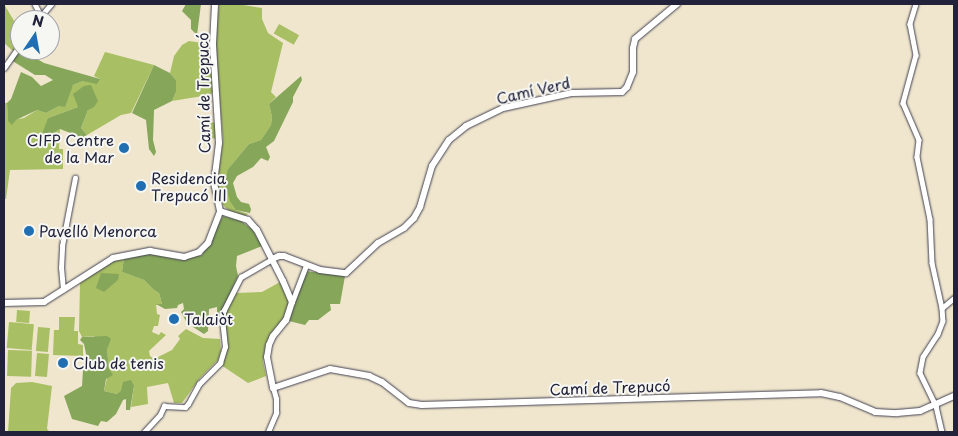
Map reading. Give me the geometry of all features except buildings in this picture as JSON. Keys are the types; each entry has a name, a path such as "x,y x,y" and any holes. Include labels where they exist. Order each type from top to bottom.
{"street":[{"name":"Camí de Trepucó","path":"216,4 213,44 219,143 214,183 220,211"},
{"name":"Camí Verd","path":"272,259 284,256 306,266 335,273 346,273 378,243 404,228 414,218 420,207 438,154 449,140 466,126 495,111 521,103 572,93 622,92 627,88 633,72 633,48 636,39 677,4"},
{"path":"916,4 910,24 916,55 903,103 919,140 917,157 930,218 932,263 943,321 920,365 920,373 936,406 942,432"},
{"path":"63,290 62,246 75,178"},
{"path":"4,303 34,304 44,302 113,258 150,251 184,256 199,252 208,243 220,211 248,220 256,230 292,302"},
{"path":"144,432 160,415 164,406 184,407 188,404 199,384 220,363 225,347 222,316 224,310 241,277 272,259"},
{"path":"268,432 276,413 276,399 268,370 268,351 273,336 286,320 306,266"},
{"path":"942,308 954,298"},
{"name":"Camí de Trepucó","path":"273,388 330,370 369,376 382,382 409,403 422,405 821,393 840,397 884,413 920,411 936,406 954,396"}],"green space":[{"path":"4,4 10,14 10,48 4,43"},
{"path":"186,4 201,4 197,35 191,29 191,20 182,11"},
{"path":"219,4 237,4 262,8 262,19 268,33 283,43 271,92 276,97 269,104 272,117 271,125 261,140 249,144 228,169 236,210 248,214 244,217 229,211 223,205 217,183 223,140 215,41"},
{"path":"279,24 299,35 294,45 274,34"},
{"path":"189,41 210,44 214,92 209,95 172,101 176,92 176,80 170,73 174,56 182,45"},
{"path":"105,52 154,65 131,113 121,115 87,135 81,128 88,110 78,107 48,118 49,136 60,129 59,149 63,149 63,169 10,170 6,199 4,199 4,103 7,103 8,121 24,118 37,110 46,113 59,106 73,85 83,81 100,79 94,76"},
{"path":"11,60 39,60 100,79 97,84 83,81 73,85 65,107 59,106 46,113 37,110 16,120 12,125 8,121 7,103 11,99 21,72 32,77 41,86 53,80 45,75 35,75"},
{"path":"154,65 170,73 176,80 176,92 172,101 154,110 153,140 156,152 154,156 149,149 146,120 132,113"},
{"path":"301,76 302,80 293,97 293,102 274,141 266,147 270,157 268,161 261,158 253,167 237,176 233,183 237,197 241,202 249,204 251,209 250,213 236,210 230,201 225,184 228,169 249,144 261,140 271,125 272,117 269,104"},
{"path":"91,85 98,101 94,107 88,110 81,128 87,135 83,138 60,129 49,136 42,134 48,118 78,107 73,94 84,86"},
{"path":"216,122 218,138 205,139 203,124"},
{"path":"223,216 241,221 252,229 262,246 237,256 238,276 221,314 217,314 217,307 209,309 208,331 204,334 193,327 190,322 187,323 181,312 184,309 183,303 178,305 177,308 165,309 156,304 162,304 159,293 144,280 122,272 124,258 151,254 181,260 202,255"},
{"path":"124,258 122,272 144,280 159,293 162,304 156,305 157,314 160,315 158,326 154,326 152,332 159,335 161,332 166,335 149,351 150,356 154,359 172,350 180,339 178,336 186,329 203,338 220,339 221,351 218,360 200,378 182,403 174,403 168,383 147,387 148,404 131,407 134,386 117,394 104,391 109,369 107,349 94,336 82,337 79,331 80,283 112,261"},
{"path":"306,271 345,276 340,304 330,304 331,310 318,320 309,320 305,325 289,321"},
{"path":"101,273 119,274 118,280 104,292 96,288"},
{"path":"280,282 289,303 284,320 274,329 268,341 263,361 266,376 248,383 221,365 227,342 224,314 236,293 262,292"},
{"path":"17,310 30,311 29,323 16,322"},
{"path":"59,317 75,317 74,331 78,331 78,344 83,345 83,356 53,355 54,330 59,330"},
{"path":"9,322 34,324 32,350 7,348"},
{"path":"38,327 50,328 48,352 36,351"},
{"path":"107,336 111,339 107,349 109,369 113,375 106,379 104,391 117,394 121,391 123,382 131,380 134,386 130,410 126,410 126,399 123,400 116,414 107,422 101,421 98,426 72,419 64,396 82,386 83,370 89,368 84,344 80,340 82,337"},
{"path":"8,350 32,351 31,377 7,376"},
{"path":"37,353 49,354 47,377 35,376"},
{"path":"32,382 52,386 47,429 50,432 8,432 11,388 16,383"}],"place":[{"name":"CIFP Centre de la Mar","path":"124,148"},
{"name":"Residencia Trepucó III","path":"141,186"},
{"name":"Pavelló Menorca","path":"29,231"},
{"name":"Talaiòt","path":"174,319"},
{"name":"Club de tenis","path":"63,363"}]}
